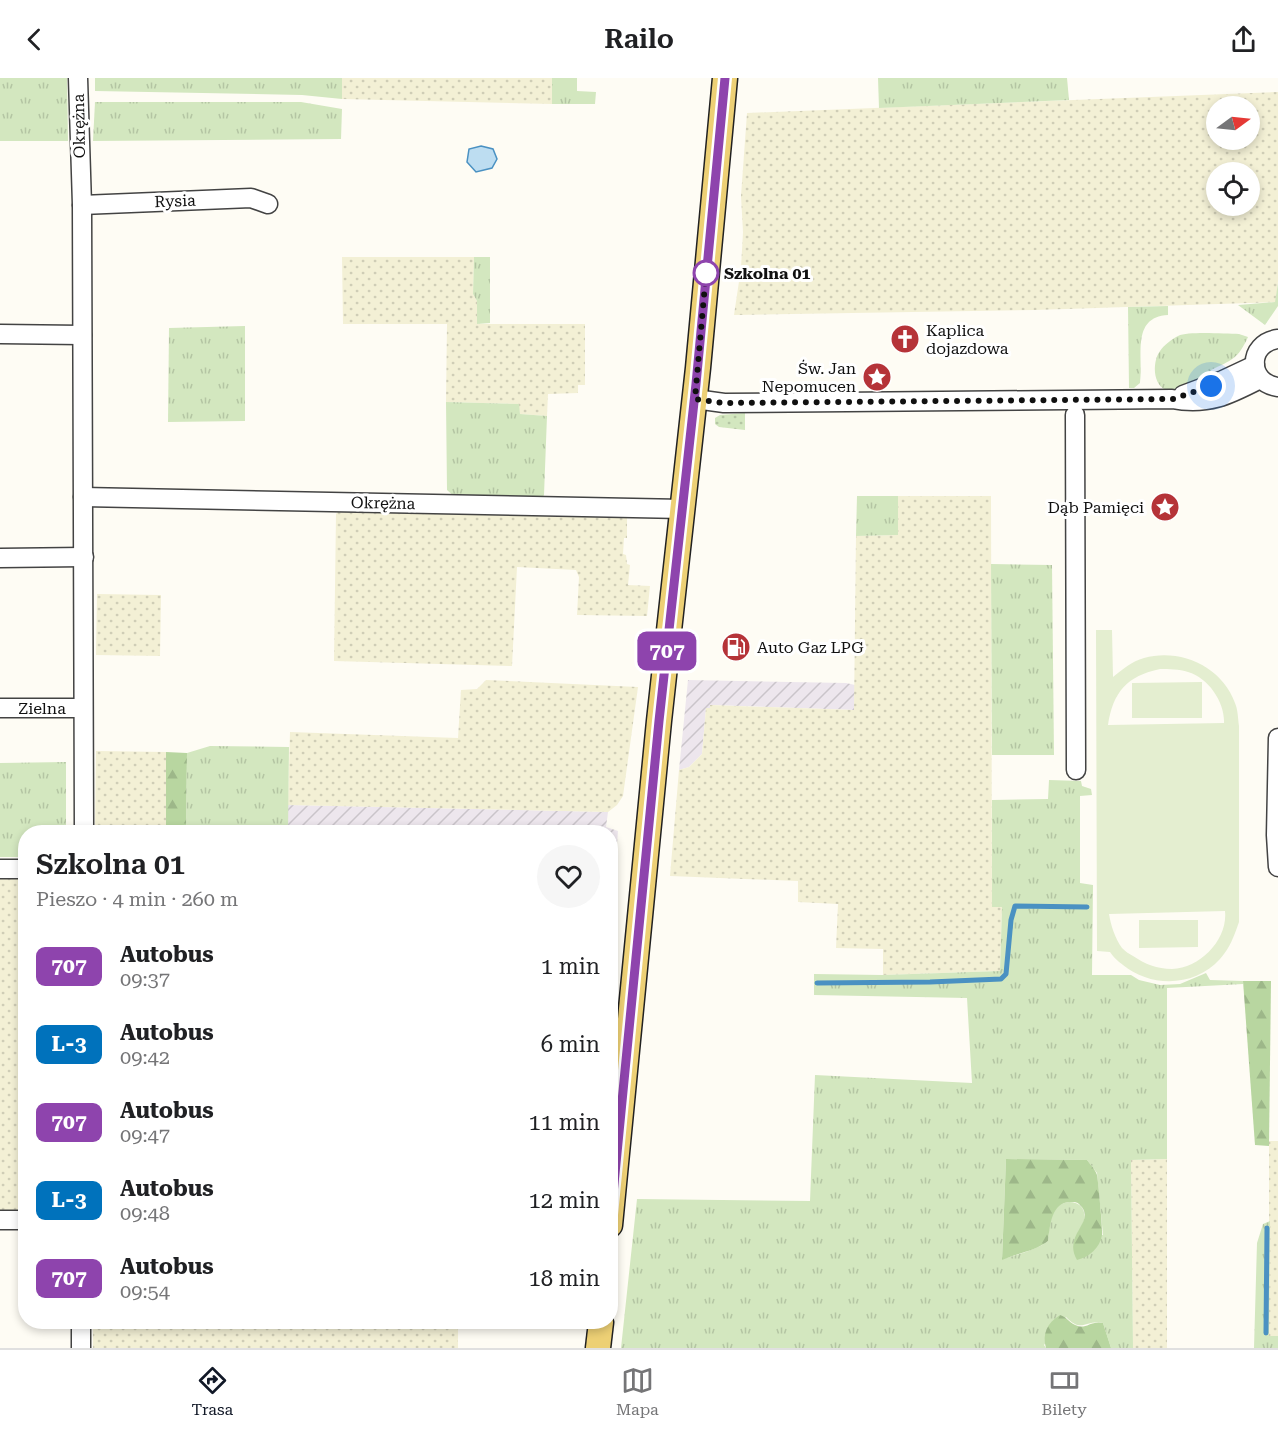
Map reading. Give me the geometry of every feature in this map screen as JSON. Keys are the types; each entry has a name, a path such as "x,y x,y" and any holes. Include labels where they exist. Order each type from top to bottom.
{"main road":[{"path":"618,1143 659,721 695,399 725,78"},
{"path":"598,1348 600,1329"}],"street":[{"name":"Okrężna","path":"78,78 82,205 84,825"},
{"name":"Rysia","path":"82,205 251,198 268,204"},
{"path":"0,334 82,335"},
{"path":"1278,339 1262,346 1255,357 1257,372 1268,385 1278,387"},
{"path":"695,399 724,403 1173,399 1201,402 1230,394 1257,372"},
{"path":"1075,415 1076,770"},
{"name":"Okrężna","path":"83,497 683,509"},
{"path":"0,558 84,557"},
{"name":"Zielna","path":"0,708 83,708"},
{"path":"1278,738 1278,867"},
{"path":"0,869 18,869"},
{"path":"0,1220 18,1220"},
{"path":"81,1329 81,1348"}],"shaded area":[{"path":"342,78 552,78 552,104 342,99"},
{"path":"1278,92 1276,302 1035,310 734,315 741,268 743,232 741,196 747,113"},
{"path":"342,257 474,257 473,294 477,301 477,324 585,324 585,385 578,385 578,393 548,394 547,416 520,414 518,404 446,402 447,324 343,324"},
{"path":"898,496 991,496 992,907 1002,907 1000,971 883,975 883,949 836,948 838,904 798,902 798,881 670,876 679,770 689,767 702,754 706,708 710,708 710,705 854,710 856,536 898,535"},
{"path":"341,508 627,515 627,538 624,538 623,554 626,555 627,564 630,565 628,585 650,586 647,616 577,615 579,577 576,570 517,567 512,666 334,661 336,514"},
{"path":"97,594 161,595 160,656 96,655"},
{"path":"486,680 638,687 623,796 617,805 608,812 288,805 290,732 458,738 461,690 477,689"},
{"path":"688,680 846,683 855,685 854,710 711,705 710,708 706,708 702,754 689,767 679,770"},
{"path":"96,751 166,752 166,825 95,825"},
{"path":"288,805 608,812 606,825 288,825"},
{"path":"0,876 18,876 18,1212 0,1212"},
{"path":"1269,1141 1278,1141 1278,1336 1269,1336"},
{"path":"1167,1159 1167,1348 1133,1348 1131,1160"},
{"path":"93,1329 458,1329 458,1348 93,1348"}],"green space":[{"path":"0,78 67,78 68,141 0,141"},
{"path":"95,78 342,78 342,99 302,95 95,91"},
{"path":"552,78 577,78 577,91 596,92 595,104 552,104"},
{"path":"878,78 1067,78 1069,100 879,108"},
{"path":"95,102 301,102 342,109 341,139 93,141"},
{"path":"474,257 490,257 490,323 477,324 477,301 473,294"},
{"path":"1278,283 1278,306 1265,325 1238,305 1275,302"},
{"path":"1168,306 1168,315 1156,317 1143,331 1140,383 1134,388 1129,388 1128,307"},
{"path":"245,326 245,421 168,422 169,328"},
{"path":"1183,334 1239,334 1248,337 1241,350 1229,361 1211,370 1213,377 1189,388 1173,391 1161,387 1156,376 1155,362 1160,351 1168,342"},
{"path":"446,402 519,404 520,414 547,416 544,495 541,500 456,498 447,490"},
{"path":"745,413 745,430 719,427 715,424 715,418 720,415"},
{"path":"857,496 898,496 898,535 856,536"},
{"path":"991,564 1052,565 1054,755 992,755"},
{"path":"1096,630 1112,630 1113,677 1140,659 1158,656 1186,658 1210,670 1220,679 1229,690 1235,703 1239,726 1239,922 1229,946 1220,959 1210,968 1186,979 1159,981 1146,978 1123,965 1110,952 1097,951","holes":["1160,669 1185,671 1203,680 1219,700 1224,723 1108,725 1110,713 1123,687 1139,676","1225,911 1222,932 1210,950 1193,963 1172,969 1151,966 1124,950 1115,936 1109,914"]},
{"path":"1202,682 1202,718 1132,718 1132,683"},
{"path":"210,746 289,747 288,825 186,825 187,753"},
{"path":"166,752 187,753 186,825 166,825"},
{"path":"66,762 66,825 18,825 18,857 0,857 0,763"},
{"path":"1049,780 1081,781 1082,786 1091,789 1092,795 1080,796 1080,883 1093,885 1092,975 1131,975 1139,980 1160,985 1180,984 1206,973 1210,980 1243,981 1243,984 1167,988 1167,1159 1131,1160 1133,1348 1111,1348 1103,1323 1076,1325 1066,1317 1044,1345 1046,1348 621,1348 637,1199 810,1201 815,1075 972,1083 967,998 814,995 814,974 883,975 1000,971 1002,907 992,907 992,800 1048,799","holes":["1006,1159 1087,1160 1097,1173 1103,1235 1078,1232 1084,1222 1084,1213 1076,1203 1069,1202 1062,1204 1051,1217 1048,1241 1032,1250 1002,1259"]},
{"path":"1139,920 1198,920 1198,947 1139,948"},
{"path":"1243,981 1271,981 1269,1146 1255,1145"},
{"path":"1006,1159 1087,1160 1097,1175 1102,1225 1101,1240 1093,1251 1077,1260 1074,1243 1085,1217 1080,1205 1072,1202 1065,1203 1056,1210 1051,1222 1048,1241 1002,1260"},
{"path":"1270,1221 1269,1336 1278,1336 1278,1348 1254,1348 1257,1243 1263,1224"},
{"path":"1060,1315 1081,1327 1103,1323 1111,1348 1046,1348 1047,1329"}],"water":[{"path":"481,146 493,149 497,159 492,168 476,172 467,162 469,149"}],"waterway":[{"path":"817,983 1001,979 1006,974 1011,920 1015,906 1087,907"},
{"path":"1266,1333 1267,1228"}],"bus line":[{"name":"707","path":"618,1147 725,78"}],"place":[{"name":"Szkolna 01","path":"706,273"},
{"name":"Kaplica dojazdowa","path":"905,339"},
{"name":"Św. Jan Nepomucen","path":"877,377"},
{"name":"Dąb Pamięci","path":"1165,507"},
{"name":"Auto Gaz LPG","path":"736,647"}],"route":[{"path":"706,273 695,399 724,403 1173,399 1211,386"}]}
